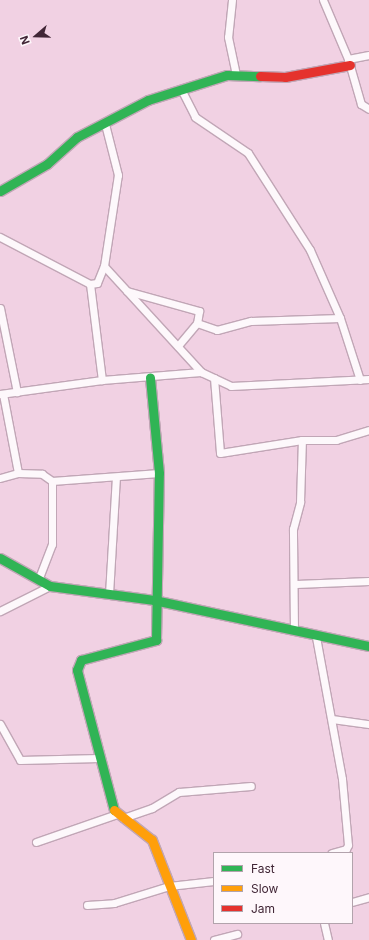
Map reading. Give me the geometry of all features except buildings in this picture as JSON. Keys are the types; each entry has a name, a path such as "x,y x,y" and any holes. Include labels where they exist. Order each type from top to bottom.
{"street":[{"path":"232,0 228,37 236,74"},
{"path":"323,0 349,62 362,104 369,109"},
{"path":"0,191 47,164 77,137 148,100 236,74 285,77 349,62 369,55"},
{"path":"181,89 195,117 248,153 310,250 340,318 360,380"},
{"path":"0,237 90,284 97,283 104,266 118,175 104,124"},
{"path":"104,266 201,372 231,386 369,379"},
{"path":"90,284 102,380"},
{"path":"127,291 195,308 201,314 197,323 178,346"},
{"path":"0,308 17,392"},
{"path":"197,323 217,330 251,321 340,318"},
{"path":"18,473 2,394 102,380 201,372"},
{"path":"150,376 159,473 154,600 157,636 152,643 84,659 78,665 100,758 120,816 152,840 169,886 192,940"},
{"path":"214,378 220,453 302,440 336,440 369,430"},
{"path":"294,630 296,584 293,529 300,502 302,440"},
{"path":"0,478 18,473 42,474 52,481 159,473"},
{"path":"110,594 116,477"},
{"path":"38,578 52,544 52,481"},
{"path":"0,558 50,586 154,600 294,630 316,637 369,646"},
{"path":"296,584 369,580"},
{"path":"0,611 50,586"},
{"path":"316,637 332,719 348,847 335,852"},
{"path":"332,719 369,724"},
{"path":"0,724 20,760 100,758"},
{"path":"36,842 120,816 152,808 179,792 251,786"},
{"path":"87,905 114,903 169,886 213,881"},
{"path":"353,902 369,897"},
{"path":"324,924 328,940"},
{"path":"214,940 237,934"}],"traffic: fast":[{"path":"0,191 47,164 77,137 148,100 227,75 260,76"},
{"path":"114,810 77,670 81,660 156,640 159,473 150,377"},
{"path":"0,558 50,586 154,600 369,646"}],"traffic: slow":[{"path":"114,810 152,840 191,940"}],"traffic: jam":[{"path":"260,76 285,77 350,65"}]}
